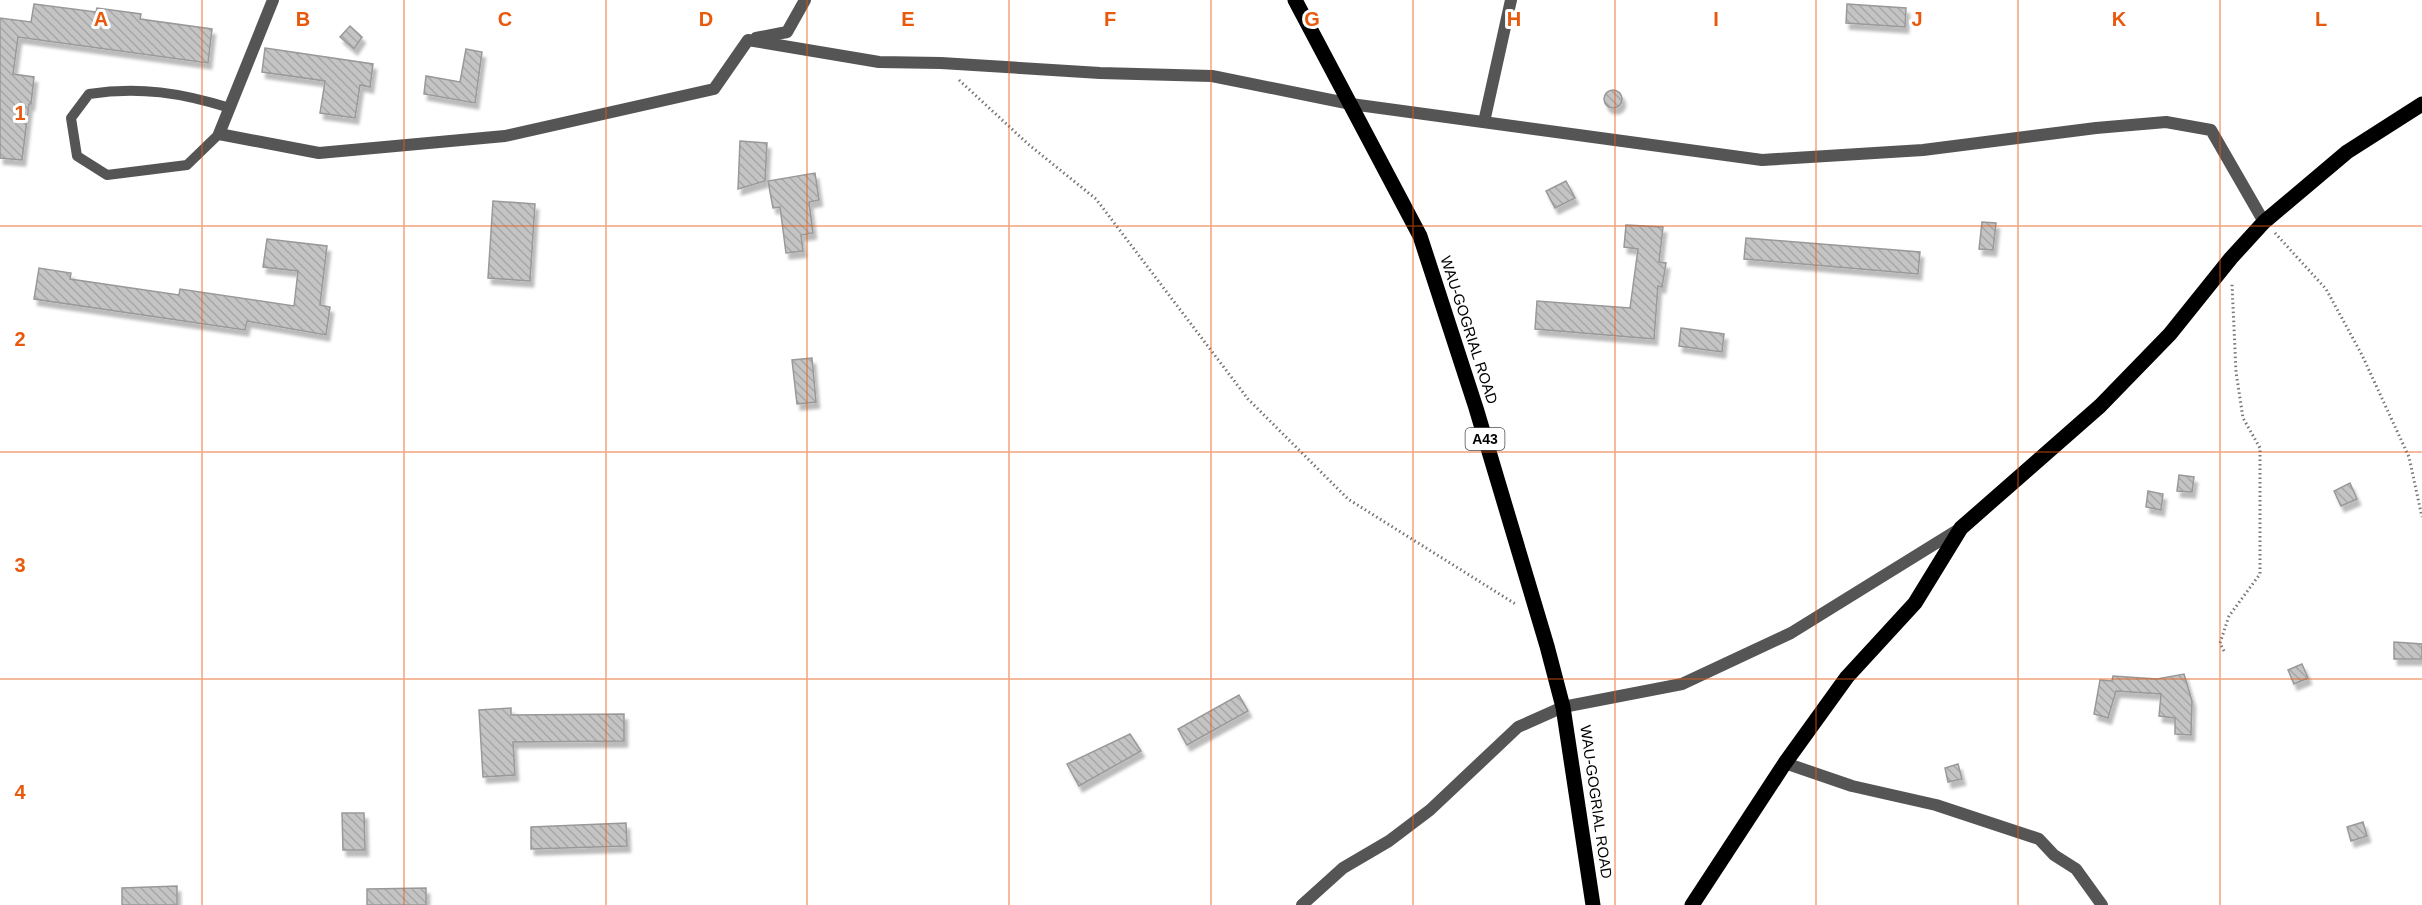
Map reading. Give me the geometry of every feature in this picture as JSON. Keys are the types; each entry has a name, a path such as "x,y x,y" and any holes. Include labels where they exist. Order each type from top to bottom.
{"main road":[{"name":"WAU-GOGRIAL ROAD","path":"1295,0 1420,236 1476,408 1539,618 1563,707 1593,905"},
{"path":"1692,905 1785,763 1847,677 1915,603 1961,528 2100,406 2170,334 2231,258 2264,222 2347,152 2422,104"}],"street":[{"path":"273,0 219,134 319,153 505,136 714,89 748,40 787,32 805,0"},
{"path":"1484,122 1511,0"},
{"path":"748,40 879,62 1212,76 1351,104 1762,160 1923,150 2096,128 2166,122 2211,130 2264,222"},
{"path":"1302,905 1343,868 1389,841 1430,810 1518,727 1563,707 1682,684 1791,633 1961,528"},
{"path":"1785,763 1852,786 1936,805 2039,839 2054,855 2076,869 2102,905"}],"lane":[{"path":"219,134 187,165 107,175 77,156 71,118 89,94 120,89 168,92 230,108"}],"path":[{"path":"940,63 1028,144 1096,199 1248,399 1348,499 1539,618"},
{"path":"2264,222 2326,289 2376,384 2409,457 2422,517"},
{"path":"2224,651 2220,643 2229,616 2260,574 2260,447 2243,418 2236,372 2231,258"}],"building":[{"path":"34,4 96,12 97,8 141,14 140,19 212,29 208,63 18,37 13,74 34,77 31,104 29,104 22,160 0,158 0,18 31,22"},
{"path":"1847,4 1906,8 1905,27 1846,23"},
{"path":"350,26 362,37 354,49 340,37"},
{"path":"265,48 373,64 370,87 360,85 355,118 320,113 325,81 262,72"},
{"path":"466,49 482,52 475,103 424,94 426,76 460,82"},
{"path":"1613,90 1619,93 1622,99 1619,105 1613,108 1607,105 1604,99 1607,93"},
{"path":"740,141 767,143 765,181 738,189"},
{"path":"815,173 819,200 809,202 813,233 801,235 803,251 786,253 780,207 773,208 768,181"},
{"path":"1566,181 1575,198 1555,208 1546,191"},
{"path":"493,201 535,204 530,281 488,278"},
{"path":"1982,222 1996,223 1993,250 1979,249"},
{"path":"1626,225 1663,227 1659,262 1666,263 1662,287 1658,286 1654,339 1535,329 1537,301 1630,308 1638,249 1624,247"},
{"path":"1746,238 1920,252 1918,274 1744,259"},
{"path":"267,239 327,246 320,305 330,307 326,335 247,321 245,330 34,299 39,268 71,273 70,279 179,295 180,289 294,306 298,271 263,267"},
{"path":"1681,328 1724,334 1722,352 1679,346"},
{"path":"812,358 816,402 797,404 792,360"},
{"path":"2179,475 2194,477 2192,492 2177,491"},
{"path":"2350,483 2357,499 2341,506 2334,491"},
{"path":"2148,491 2163,494 2161,510 2146,507"},
{"path":"2394,642 2422,644 2422,659 2394,659"},
{"path":"2302,664 2308,678 2294,684 2288,670"},
{"path":"2184,674 2192,701 2191,735 2175,734 2175,718 2159,716 2161,694 2116,691 2108,718 2094,714 2100,680 2112,681 2113,676 2157,679"},
{"path":"1239,695 1248,711 1187,745 1178,729"},
{"path":"511,708 511,715 624,714 624,741 513,742 515,775 483,777 479,710"},
{"path":"1130,734 1141,751 1079,786 1067,764"},
{"path":"1958,764 1962,779 1948,782 1945,768"},
{"path":"342,813 364,813 365,850 343,850"},
{"path":"2363,822 2367,836 2351,841 2347,827"},
{"path":"626,823 627,846 531,849 531,827"},
{"path":"177,886 177,905 122,905 122,888"},
{"path":"426,888 426,905 367,905 367,889"}]}
